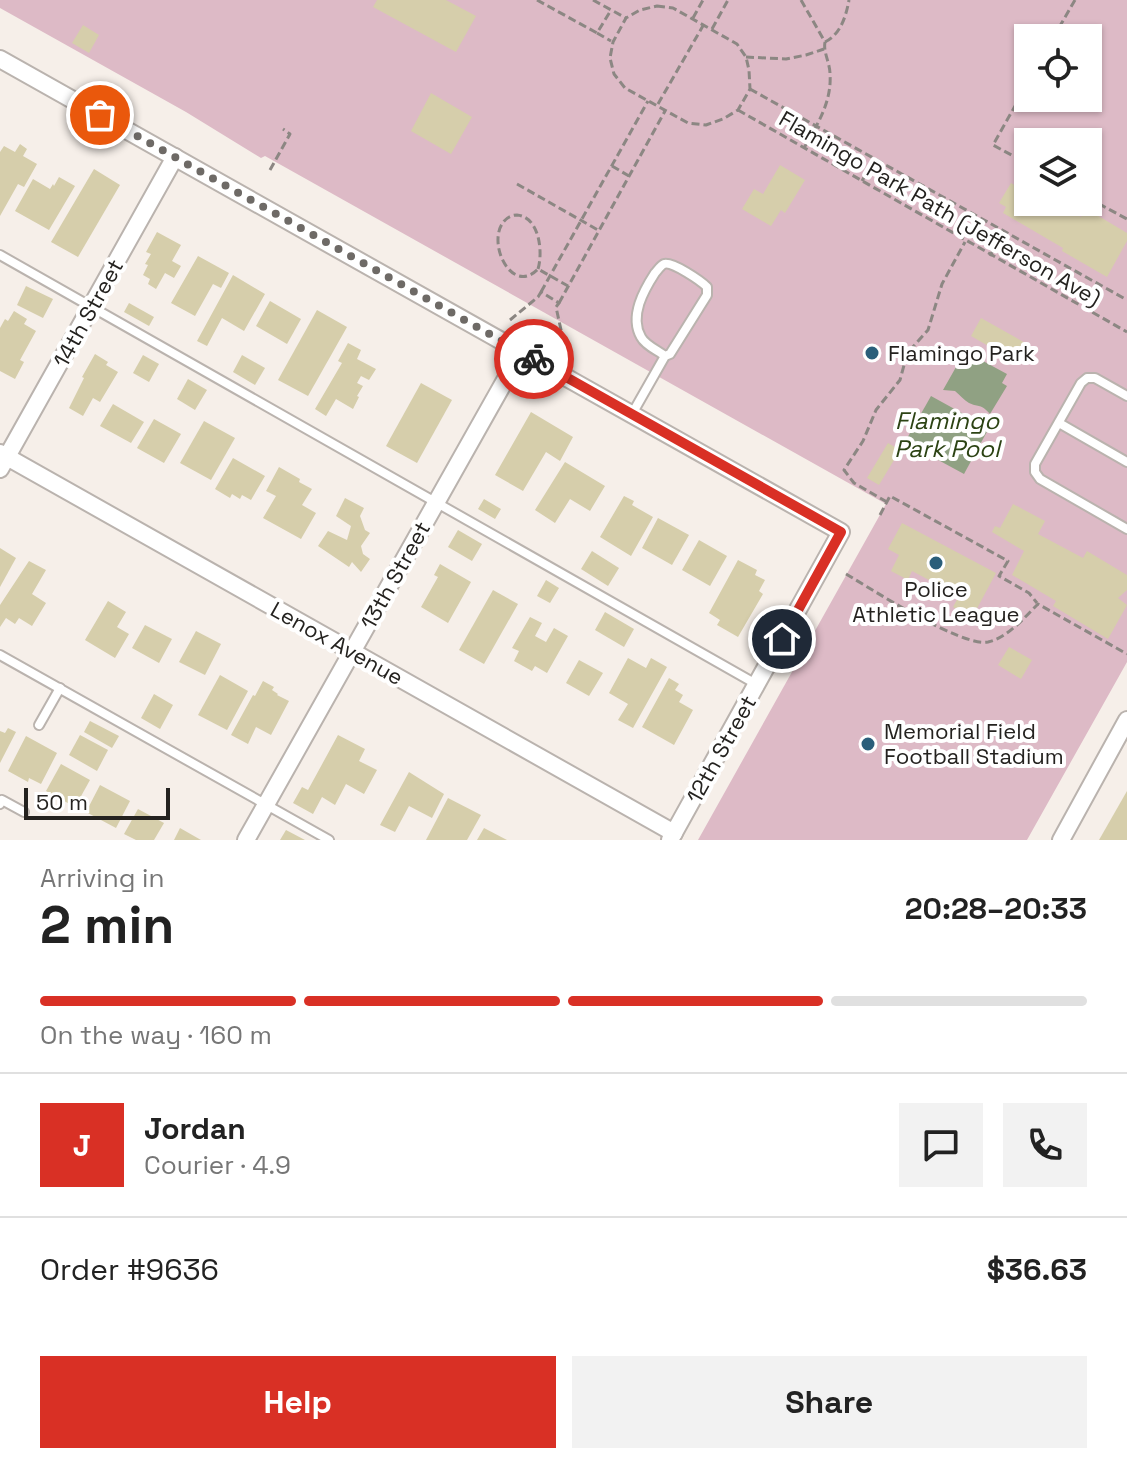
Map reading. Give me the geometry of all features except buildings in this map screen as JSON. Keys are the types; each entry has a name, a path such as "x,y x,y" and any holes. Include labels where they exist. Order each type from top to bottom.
{"street":[{"path":"0,59 632,414"},
{"name":"14th Street","path":"2,460 175,157"},
{"name":"13th Street","path":"246,840 521,352"},
{"name":"12th Street","path":"632,414 841,532 672,836"},
{"name":"Lenox Avenue","path":"2,460 352,652 672,836"},
{"path":"1061,840 1127,720"}],"lane":[{"path":"0,255 757,685"},
{"path":"632,414 665,356 670,354 707,295 707,287 702,282 670,264 659,268 644,289 637,329 642,340 665,356"},
{"path":"1127,396 1095,378 1087,378 1081,383 1035,464 1035,472 1040,479 1127,529"},
{"path":"1059,423 1127,462"},
{"path":"0,655 329,840"},
{"path":"39,725 60,688"},
{"path":"0,804 2,800 24,812"}],"path":[{"path":"537,0 613,42"},
{"path":"593,0 626,18"},
{"path":"693,18 703,0"},
{"path":"712,29 728,0"},
{"path":"801,0 825,42 831,83 826,105 804,148"},
{"path":"825,42 837,33 849,0"},
{"path":"1061,24 1075,0"},
{"path":"657,6 673,8 737,44 746,57 750,89 738,110 706,125 688,123 625,88 614,74 610,58 613,42 626,18 640,10 657,6"},
{"path":"597,33 611,10"},
{"path":"657,106 704,24"},
{"path":"746,57 786,59 824,49"},
{"path":"750,89 1127,300"},
{"path":"510,320 538,297 648,101"},
{"path":"1014,108 993,145 1014,156"},
{"name":"Flamingo Park Path (Jefferson Ave)","path":"738,110 1127,332"},
{"path":"563,339 556,307 665,111"},
{"path":"270,170 290,134 283,129"},
{"path":"862,181 875,158"},
{"path":"612,166 629,176"},
{"path":"517,184 598,230"},
{"path":"1102,206 1127,219"},
{"path":"518,215 532,225 540,246 538,269 530,276 519,276 503,262 498,235 507,218 518,215"},
{"path":"990,256 1005,230"},
{"path":"887,502 854,483 844,470 863,441 876,410 900,380 911,349 928,330 942,284 966,242"},
{"path":"538,269 568,286"},
{"path":"541,292 559,303"},
{"path":"880,515 890,496 1008,561 999,576 1029,593 1038,604 1127,654"},
{"path":"846,574 968,641 996,639 1038,604"}],"shaded area":[{"name":"Flamingo Park","path":"0,0 1127,0 1127,662 1027,840 698,840 886,504 265,156 261,158 186,112 0,8"}],"water":[{"path":"970,354 1007,374 1002,383 1007,386 990,414 955,391 943,390 960,360 965,363"},
{"name":"Flamingo Park Pool","path":"931,396 989,428 964,474 905,442"}],"way so far":[{"path":"100,115 534,359"}],"place":[{"name":"Flamingo Park","path":"872,353"},
{"name":"Police Athletic League","path":"936,563"},
{"name":"Memorial Field Football Stadium","path":"868,744"}],"route":[{"path":"534,359 841,532 782,639"}]}
